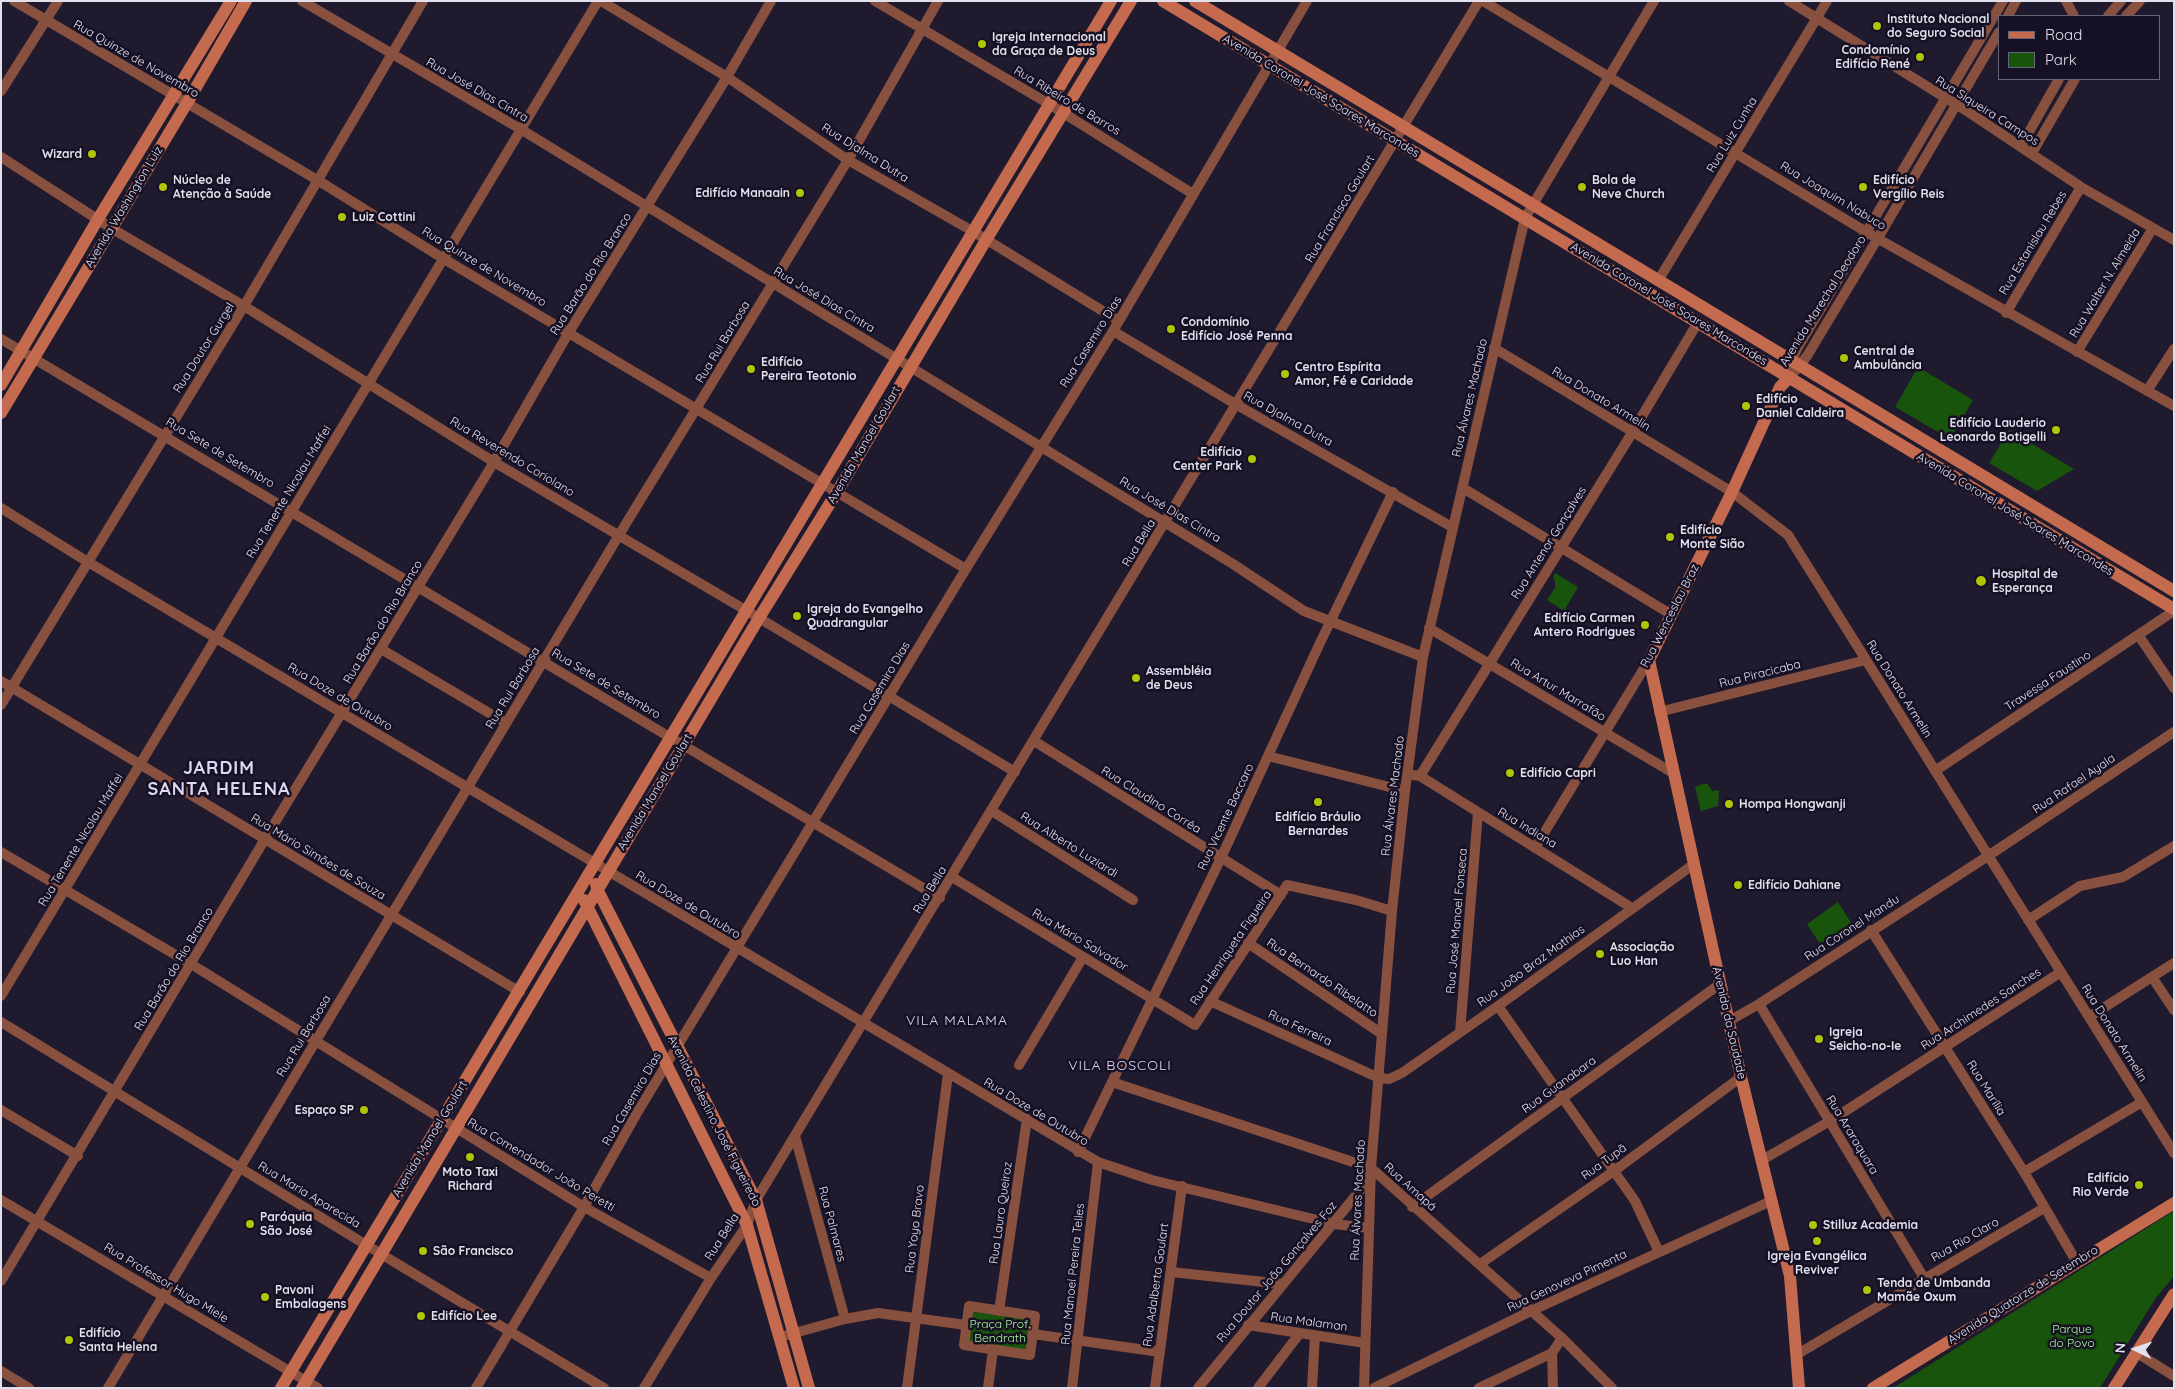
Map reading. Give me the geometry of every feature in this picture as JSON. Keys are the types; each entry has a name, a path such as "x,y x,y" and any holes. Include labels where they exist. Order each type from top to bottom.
{"main road":[{"name":"Avenida Washington Luiz","path":"1,385 98,219 176,95 231,1"},
{"name":"Avenida Washington Luiz","path":"1,413 188,103 246,1"},
{"name":"Avenida Manoel Goulart","path":"281,1388 520,992 670,737 1111,1"},
{"name":"Avenida Manoel Goulart","path":"304,1384 607,871 1131,1"},
{"name":"Avenida Coronel José Soares Marcondes","path":"1163,1 2174,610"},
{"name":"Avenida Coronel José Soares Marcondes","path":"1195,1 2174,591"},
{"path":"1642,288 1654,279"},
{"name":"Rua Wenceslau Braz","path":"1649,660 1732,492 1780,387 1788,376"},
{"name":"Avenida da Saudade","path":"1649,660 1728,1021 1790,1276 1798,1388"},
{"name":"Avenida Celestino José Figueiredo","path":"595,864 597,889 756,1200 809,1388"},
{"path":"580,891 597,889"},
{"name":"Avenida Celestino José Figueiredo","path":"580,891 747,1225 794,1388"},
{"name":"Avenida Quatorze de Setembro","path":"1873,1388 2076,1261 2174,1203"},
{"path":"2114,1388 2174,1294"}],"street":[{"name":"Rua Quinze de Novembro","path":"14,1 176,95 444,258 966,569"},
{"path":"1,91 58,1"},
{"name":"Rua José Dias Cintra","path":"302,1 647,206 1166,522 1304,611 1330,623 1423,658"},
{"name":"Rua Doutor Gurgel","path":"1,705 319,181 423,1"},
{"name":"Rua Djalma Dutra","path":"600,1 726,77 848,160 974,232 1119,321"},
{"name":"Rua Tenente Nicolau Maffei","path":"1,996 600,1"},
{"name":"Rua Barão do Rio Branco","path":"1,1281 78,1156 191,964 494,462 569,332 771,1"},
{"name":"Rua Ribeiro de Barros","path":"874,1 1064,113 1193,194"},
{"name":"Rua Rui Barbosa","path":"108,1388 619,535 848,160 938,1"},
{"name":"Rua Casemiro Dias","path":"476,1388 677,1047 966,569 1119,321 1307,1"},
{"name":"Rua Joaquim Nabuco","path":"1481,1 1868,233 2174,406"},
{"name":"Rua Francisco Goulart","path":"1237,405 1403,127 1481,1"},
{"name":"Rua Álvares Machado","path":"1364,1388 1371,1168 1392,912 1405,791 1423,658 1429,628 1525,218 1654,1"},
{"name":"Rua Siqueira Campos","path":"1788,1 2021,146 2081,187 2174,240"},
{"name":"Rua Luiz Cunha","path":"1654,279 1736,153 1827,1"},
{"name":"Avenida Marechal Deodoro","path":"1788,376 1868,233 2003,1"},
{"path":"2009,15 2016,1"},
{"path":"2066,1 2073,15"},
{"path":"2109,15 2122,1"},
{"path":"2127,15 2140,1"},
{"name":"Avenida Marechal Deodoro","path":"1795,363 1878,238 1998,34"},
{"path":"2021,146 2059,80"},
{"path":"2032,153 2074,80"},
{"name":"Rua Reverendo Coriolano","path":"1,157 111,228 244,306 494,462 746,610 888,698 1015,772"},
{"name":"Rua Estanislau Rebes","path":"2006,312 2081,187"},
{"name":"Rua Walter N. Almeida","path":"2077,352 2153,228"},
{"name":"Rua Antenor Gonçalves","path":"1420,776 1561,549 1698,322"},
{"name":"Rua Djalma Dutra","path":"1113,331 1237,405 1452,526"},
{"name":"Rua Sete de Setembro","path":"1,338 940,898"},
{"name":"Rua Donato Armelin","path":"1494,348 1732,492 1788,535 2174,1153"},
{"path":"2147,390 2174,349"},
{"name":"Rua Bella","path":"644,1388 711,1278 747,1225 756,1200 1237,405"},
{"path":"1463,488 1672,615"},
{"name":"Rua Vicente Baccaro","path":"1078,1152 1221,858 1393,492"},
{"name":"Rua Doze de Outubro","path":"1,508 88,562 595,864 1027,1119 1078,1152 1119,1171 1334,1224 1369,1228"},
{"name":"Travessa Faustino","path":"1935,771 2140,636 2174,610"},
{"name":"Rua Artur Marrafão","path":"1429,628 1673,773"},
{"path":"2140,636 2174,688"},
{"path":"381,649 506,723"},
{"name":"Rua Wenceslau Braz","path":"1535,848 1649,660"},
{"name":"Rua Piracicaba","path":"1659,712 1866,660"},
{"name":"Rua Mário Simões de Souza","path":"1,681 520,992"},
{"name":"Rua Rafael Ayala","path":"1988,856 2174,732"},
{"name":"Rua Claudino Corrêa","path":"1034,741 1281,895"},
{"path":"1268,756 1405,791"},
{"name":"Rua Indiana","path":"1408,773 1420,776 1632,908"},
{"name":"Rua Alberto Luziardi","path":"992,811 1133,900"},
{"name":"Rua José Manoel Fonseca","path":"1460,1032 1478,813"},
{"path":"2028,920 2080,886 2123,877 2174,846"},
{"name":"Rua Comendador João Peretti","path":"1,852 191,964 584,1207 711,1278"},
{"name":"Rua Coronel Mandu","path":"1728,1021 1759,1004 1988,856"},
{"name":"Rua João Braz Mathias","path":"1379,1078 1390,1079 1402,1073 1694,864"},
{"name":"Rua Mário Salvador","path":"952,877 1195,1025"},
{"name":"Rua Henriqueta Figueira","path":"1195,1025 1287,884 1356,900 1392,912"},
{"name":"Rua Marília","path":"1871,930 2024,1172 2076,1261"},
{"name":"Rua Bernardo Ribelatto","path":"1248,943 1382,1034"},
{"path":"1019,1065 1083,957"},
{"path":"2089,1017 2174,963"},
{"name":"Rua Archimedes Sanches","path":"1762,1160 1830,1121 2061,972"},
{"path":"2152,977 2174,1010"},
{"name":"Rua Guanabara","path":"1412,1207 1720,984"},
{"name":"Rua Ferreira","path":"1210,1001 1379,1078"},
{"name":"Rua Araraquara","path":"1759,1004 1924,1278"},
{"path":"1498,1006 1635,1201 1659,1252"},
{"name":"Rua Maria Aparecida","path":"1,1022 604,1388"},
{"name":"Rua Yoyo Bravo","path":"907,1388 948,1074"},
{"name":"Rua Tupã","path":"1480,1264 1614,1171 1741,1076"},
{"name":"Rua Amapá","path":"1112,1082 1371,1168 1412,1207 1480,1264 1562,1338 1612,1388"},
{"path":"2024,1172 2142,1102"},
{"path":"1,1110 78,1156"},
{"name":"Rua Lauro Queiroz","path":"999,1311 1027,1119"},
{"name":"Rua Palmares","path":"795,1136 845,1319"},
{"name":"Rua Manoel Pereira Telles","path":"1072,1388 1098,1162"},
{"name":"Rua Doutor João Gonçalves Foz","path":"1198,1388 1334,1224 1362,1188 1371,1168"},
{"name":"Rua Adalberto Goulart","path":"1155,1388 1182,1186"},
{"name":"Rua Professor Hugo Miele","path":"1,1200 291,1372 304,1384 318,1388"},
{"name":"Rua Genoveva Pimenta","path":"1374,1388 1531,1311 1772,1201"},
{"name":"Rua Rio Claro","path":"1796,1355 2044,1208"},
{"path":"1171,1272 1283,1284"},
{"path":"969,1306 999,1311 1036,1316 1030,1354 964,1345 969,1306"},
{"path":"780,1338 845,1319 878,1313 966,1326"},
{"name":"Rua Malaman","path":"1248,1326 1365,1343"},
{"path":"1258,1388 1300,1333"},
{"path":"1033,1334 1160,1352"},
{"path":"1312,1388 1315,1335"},
{"path":"1479,1388 1491,1385 1552,1353 1562,1338"},
{"path":"988,1388 993,1350"},
{"path":"1552,1353 1553,1388"},
{"path":"2137,1353 2174,1376"},
{"path":"1,1371 29,1388"}],"green space":[{"path":"1918,367 1973,400 1950,439 1895,407"},
{"path":"2009,430 2074,469 2037,491 1989,463"},
{"path":"1555,573 1578,587 1564,611 1547,600 1555,588 1553,577"},
{"path":"1708,784 1712,791 1719,790 1718,806 1701,811 1695,787"},
{"path":"1838,902 1852,924 1820,944 1807,924"},
{"name":"Parque do Povo","path":"2174,1211 2174,1276 2155,1299 2100,1388 1893,1388"},
{"name":"Praça Prof. Bendrath","path":"973,1312 1031,1320 1027,1350 969,1342"}],"place":[{"name":"Instituto Nacional do Seguro Social","path":"1877,26"},
{"name":"Igreja Internacional da Graça de Deus","path":"982,44"},
{"name":"Condomínio Edifício René","path":"1920,57"},
{"name":"Wizard","path":"92,154"},
{"name":"Núcleo de Atenção à Saúde","path":"163,187"},
{"name":"Bola de Neve Church","path":"1582,187"},
{"name":"Edifício Vergílio Reis","path":"1863,187"},
{"name":"Edifício Manaain","path":"800,193"},
{"name":"Luiz Cottini","path":"342,217"},
{"name":"Condomínio Edifício José Penna","path":"1171,329"},
{"name":"Central de Ambulância","path":"1844,358"},
{"name":"Edifício Pereira Teotonio","path":"751,369"},
{"name":"Centro Espírita Amor, Fé e Caridade","path":"1285,374"},
{"name":"Edifício Daniel Caldeira","path":"1746,406"},
{"name":"Edifício Lauderio Leonardo Botigelli","path":"2056,430"},
{"name":"Edifício Center Park","path":"1252,459"},
{"name":"Edifício Monte Sião","path":"1670,537"},
{"name":"Hospital de Esperança","path":"1981,581"},
{"name":"Igreja do Evangelho Quadrangular","path":"797,616"},
{"name":"Edifício Carmen Antero Rodrigues","path":"1645,625"},
{"name":"Assembléia de Deus","path":"1136,678"},
{"name":"Edifício Capri","path":"1510,773"},
{"name":"Edifício Bráulio Bernardes","path":"1318,802"},
{"name":"Hompa Hongwanji","path":"1729,804"},
{"name":"Edifício Dahiane","path":"1738,885"},
{"name":"Associação Luo Han","path":"1600,954"},
{"name":"Igreja Seicho-no-Ie","path":"1819,1039"},
{"name":"Espaço SP","path":"364,1110"},
{"name":"Moto Taxi Richard","path":"470,1157"},
{"name":"Edifício Rio Verde","path":"2139,1185"},
{"name":"Paróquia São José","path":"250,1224"},
{"name":"Stilluz Academia","path":"1813,1225"},
{"name":"Igreja Evangélica Reviver","path":"1817,1241"},
{"name":"São Francisco","path":"423,1251"},
{"name":"Tenda de Umbanda Mamãe Oxum","path":"1867,1290"},
{"name":"Pavoni Embalagens","path":"265,1297"},
{"name":"Edifício Lee","path":"421,1316"},
{"name":"Edifício Santa Helena","path":"69,1340"}],"district":[{"name":"JARDIM SANTA HELENA","path":"219,780"},
{"name":"VILA MALAMA","path":"957,1021"},
{"name":"VILA BOSCOLI","path":"1120,1066"}]}
